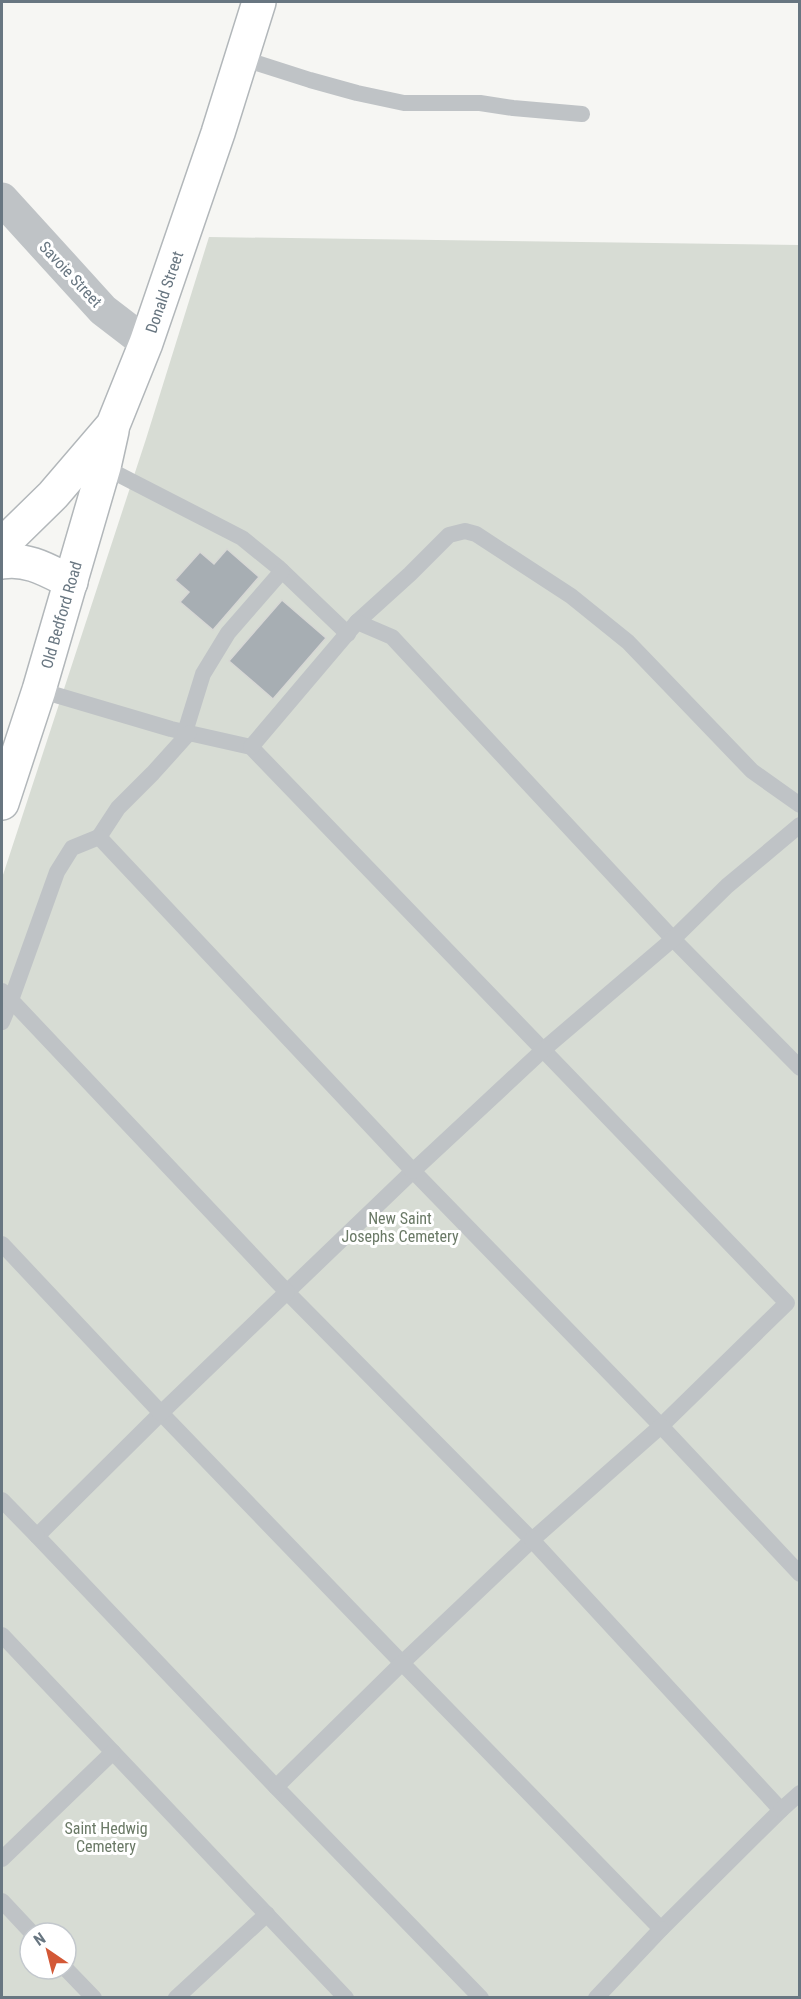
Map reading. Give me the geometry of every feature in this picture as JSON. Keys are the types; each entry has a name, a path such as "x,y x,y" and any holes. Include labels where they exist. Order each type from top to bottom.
{"street":[{"name":"Donald Street","path":"2,545 53,495 113,425 146,343 259,2"},
{"name":"Savoie Street","path":"2,199 103,310 146,343"},
{"name":"Old Bedford Road","path":"2,803 71,582 104,466 113,425"},
{"path":"2,562 15,560 33,563 71,582"}],"lane":[{"path":"241,58 357,93 404,103 480,103 582,114"},
{"path":"104,466 242,538 352,628 392,637 673,939 800,1068"},
{"path":"251,747 352,628 449,535 465,531 476,534 571,596 628,642 752,771 800,805"},
{"path":"2,1022 6,996 57,872 72,848 99,837 118,808 153,773 187,733 203,674 228,633 282,571"},
{"path":"39,690 187,733 251,747 787,1303"},
{"path":"37,1536 412,1171 543,1050 673,939 766,851 800,825"},
{"path":"99,837 412,1171 661,1426 800,1574"},
{"path":"6,996 287,1292 532,1540 781,1810"},
{"path":"2,1244 161,1413 661,1929"},
{"path":"276,1787 402,1663 532,1540 661,1426 800,1291"},
{"path":"2,1500 481,1998"},
{"path":"2,1635 346,1998"},
{"path":"2,1859 113,1752"},
{"path":"596,1998 661,1929 800,1793"},
{"path":"2,1901 21,1921"},
{"path":"176,1998 267,1914"},
{"path":"77,1981 93,1998"}],"green space":[{"name":"New Saint Josephs Cemetery","path":"209,237 799,245 799,1997 2,1998 2,878 146,439"}],"building":[{"path":"227,549 259,577 213,630 180,602 189,592 175,580 200,552 214,564"},
{"path":"282,600 326,638 273,699 229,661"}],"park label":[{"name":"Saint Hedwig Cemetery","path":"106,1837"}]}
